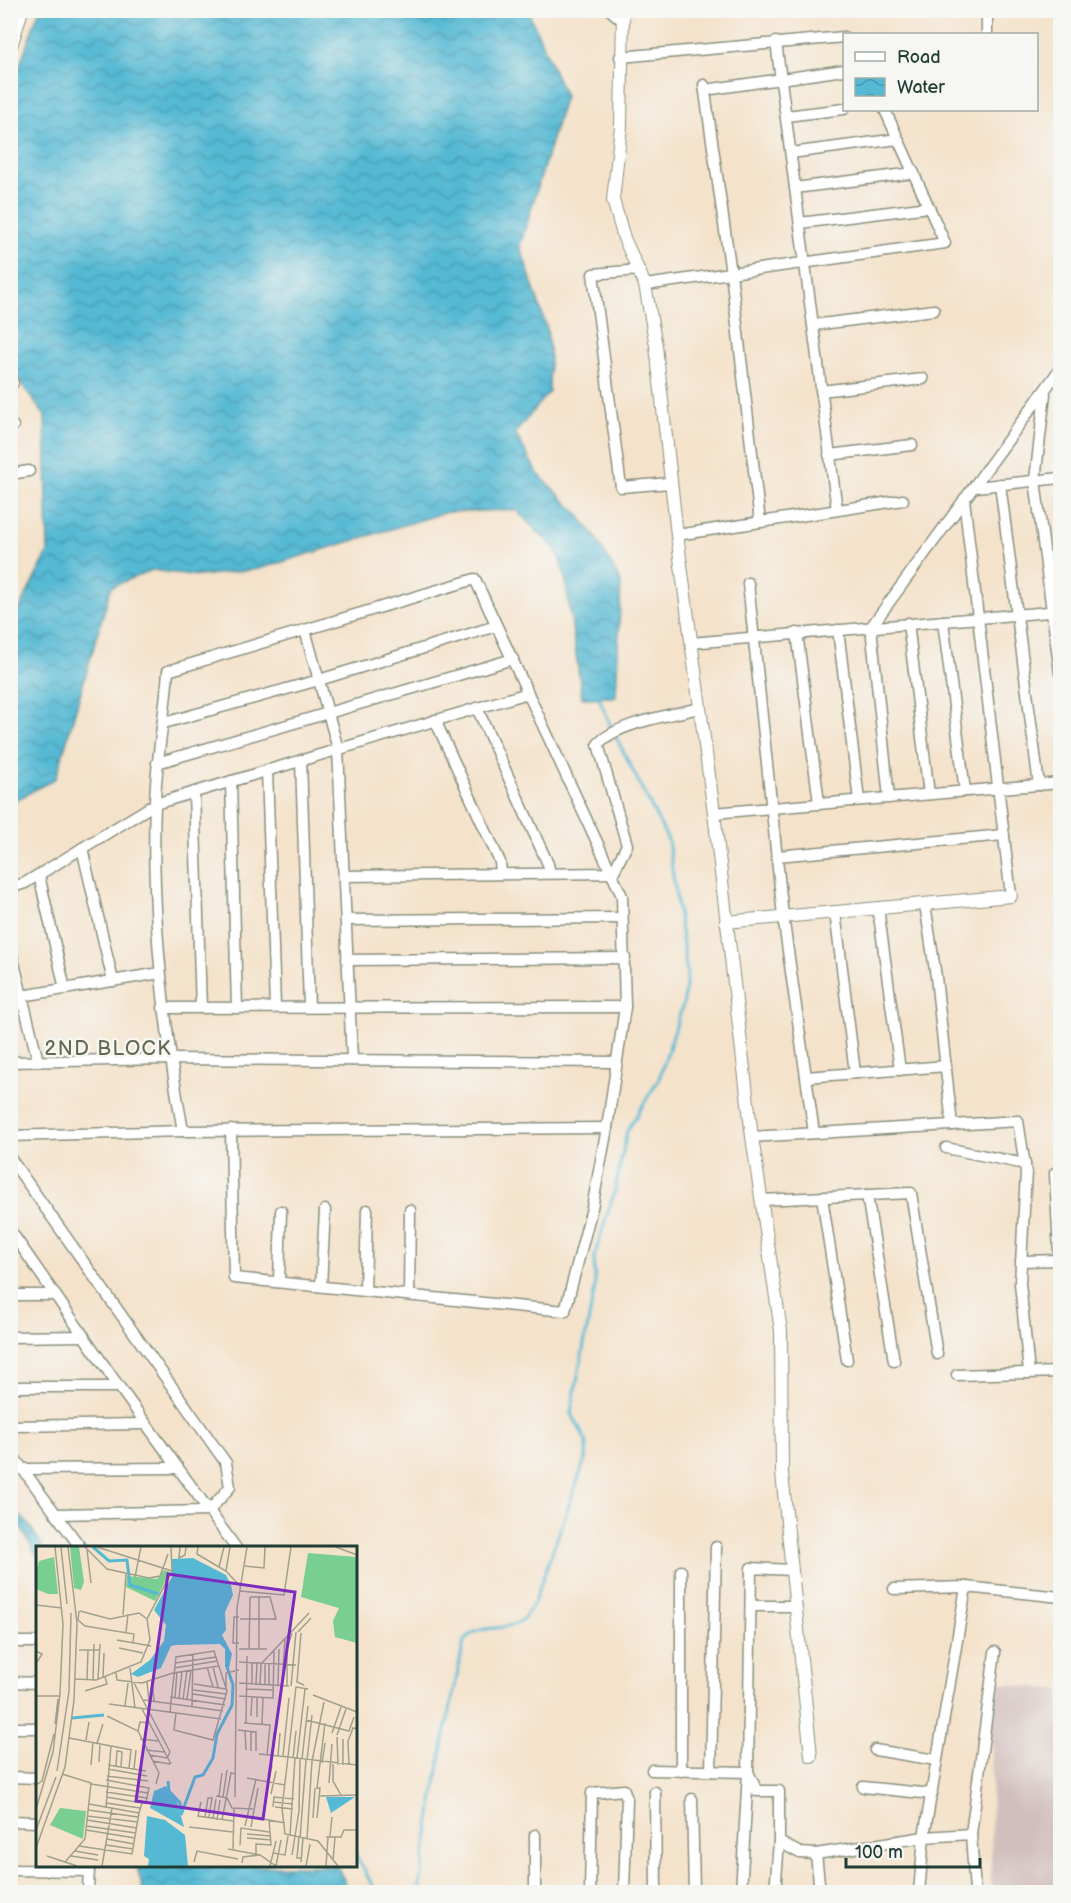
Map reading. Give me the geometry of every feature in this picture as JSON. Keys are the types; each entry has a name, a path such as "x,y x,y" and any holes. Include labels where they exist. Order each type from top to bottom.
{"street":[{"path":"10,50 22,10"},
{"path":"610,10 622,15 621,126 613,200 624,238 645,285 656,346 676,535 714,813 752,1137 782,1331 782,1473 811,1756"},
{"path":"987,10 987,33"},
{"path":"620,57 843,37"},
{"path":"776,42 837,510"},
{"path":"760,522 731,273 705,87 843,70"},
{"path":"786,116 843,109"},
{"path":"645,285 945,243 885,111"},
{"path":"791,153 898,139"},
{"path":"795,188 914,173"},
{"path":"800,223 929,207"},
{"path":"639,270 593,274 621,487 670,483"},
{"path":"813,325 934,310"},
{"path":"889,798 871,627 964,499 976,487 1060,369"},
{"path":"821,391 923,379"},
{"path":"1046,391 1035,480 1056,611 1060,674"},
{"path":"829,455 912,445"},
{"path":"10,474 29,471"},
{"path":"976,487 1060,478"},
{"path":"1000,484 1039,785"},
{"path":"726,922 1011,896 964,499"},
{"path":"676,535 903,500"},
{"path":"183,1131 170,1059 160,973 155,804 157,763 164,723 168,671 475,579 614,873 622,896 625,1006 608,1128 592,1208 565,1311 234,1278 231,1130"},
{"path":"748,583 783,916 814,1133"},
{"path":"691,643 1056,611"},
{"path":"943,621 965,791"},
{"path":"908,623 929,795"},
{"path":"164,723 319,680 496,626"},
{"path":"305,630 338,749 352,1060"},
{"path":"838,630 859,800"},
{"path":"797,633 819,803"},
{"path":"157,763 513,659"},
{"path":"10,888 39,874 155,804 528,693"},
{"path":"477,708 548,864 550,873"},
{"path":"614,873 627,845 598,744 613,732 700,708"},
{"path":"435,720 500,862 501,873"},
{"path":"301,760 309,1007"},
{"path":"267,770 275,1007"},
{"path":"231,781 237,1008"},
{"path":"714,813 1060,783"},
{"path":"194,792 201,1008"},
{"path":"777,856 1004,835"},
{"path":"82,848 113,981"},
{"path":"344,876 614,873"},
{"path":"39,874 65,989"},
{"path":"925,904 952,1125"},
{"path":"878,908 900,1070"},
{"path":"835,912 855,1073"},
{"path":"346,920 622,918"},
{"path":"10,947 38,1061"},
{"path":"347,960 625,958"},
{"path":"22,996 160,973"},
{"path":"163,1008 625,1006"},
{"path":"10,1062 170,1059 616,1062"},
{"path":"806,1077 946,1066"},
{"path":"752,1137 1018,1121 1025,1164 1020,1282 1029,1373"},
{"path":"10,1136 231,1130 608,1128"},
{"path":"946,1148 1025,1164"},
{"path":"10,1158 226,1463 230,1487 209,1510 56,1514"},
{"path":"1055,1173 1060,1272"},
{"path":"762,1200 911,1193 937,1354"},
{"path":"867,1195 894,1361"},
{"path":"822,1197 847,1360"},
{"path":"409,1295 410,1209"},
{"path":"279,1282 281,1210"},
{"path":"321,1286 325,1210"},
{"path":"366,1291 367,1210"},
{"path":"10,1230 119,1387 235,1546"},
{"path":"10,1248 24,1249"},
{"path":"1021,1261 1060,1260"},
{"path":"10,1295 55,1294"},
{"path":"10,1337 84,1336"},
{"path":"957,1375 1060,1372"},
{"path":"10,1388 119,1387"},
{"path":"10,1426 146,1424"},
{"path":"10,1452 80,1546"},
{"path":"23,1469 178,1468"},
{"path":"711,1771 716,1547"},
{"path":"741,1893 748,1772 751,1568 792,1570"},
{"path":"681,1571 681,1771"},
{"path":"919,1893 924,1837 966,1587"},
{"path":"894,1589 966,1587 1060,1597"},
{"path":"751,1606 795,1606"},
{"path":"10,1642 36,1642"},
{"path":"975,1893 971,1834 995,1652"},
{"path":"10,1682 36,1683"},
{"path":"10,1728 36,1728"},
{"path":"875,1750 936,1760"},
{"path":"652,1770 748,1772"},
{"path":"748,1772 757,1791 779,1791 779,1842 775,1893"},
{"path":"10,1776 36,1778"},
{"path":"863,1787 932,1794"},
{"path":"590,1893 592,1793 624,1790 627,1799 624,1893"},
{"path":"655,1792 656,1893"},
{"path":"692,1799 694,1893"},
{"path":"10,1821 36,1822"},
{"path":"779,1842 800,1853 816,1854 924,1837 971,1834"},
{"path":"535,1836 535,1893"},
{"path":"816,1854 820,1893"},
{"path":"10,1870 89,1868 88,1893"}],"shaded area":[{"path":"999,1683 1060,1690 1060,1892 991,1892 992,1725"}],"water":[{"path":"39,11 528,11 565,96 520,246 547,329 550,356 549,392 515,433 538,474 575,511 595,536 621,582 616,697 582,698 565,576 557,551 516,510 447,512 259,569 199,576 152,570 111,587 56,778 11,803 11,625 48,552 45,416 10,368 11,89"},
{"path":"11,1507 29,1525 42,1546 36,1546 36,1555 23,1531 11,1520"},
{"path":"137,1867 338,1867 350,1892 143,1892"}],"waterway":[{"path":"599,698 612,729"},
{"path":"419,1892 438,1770 464,1641 476,1632 519,1622 529,1611 534,1603 586,1457 587,1443 571,1412 595,1287 594,1257 615,1190 627,1131 659,1079 684,1001 687,974 668,840 615,735"},
{"path":"357,1857 376,1892"}],"district":[{"name":"2ND BLOCK","path":"108,1048"}]}
